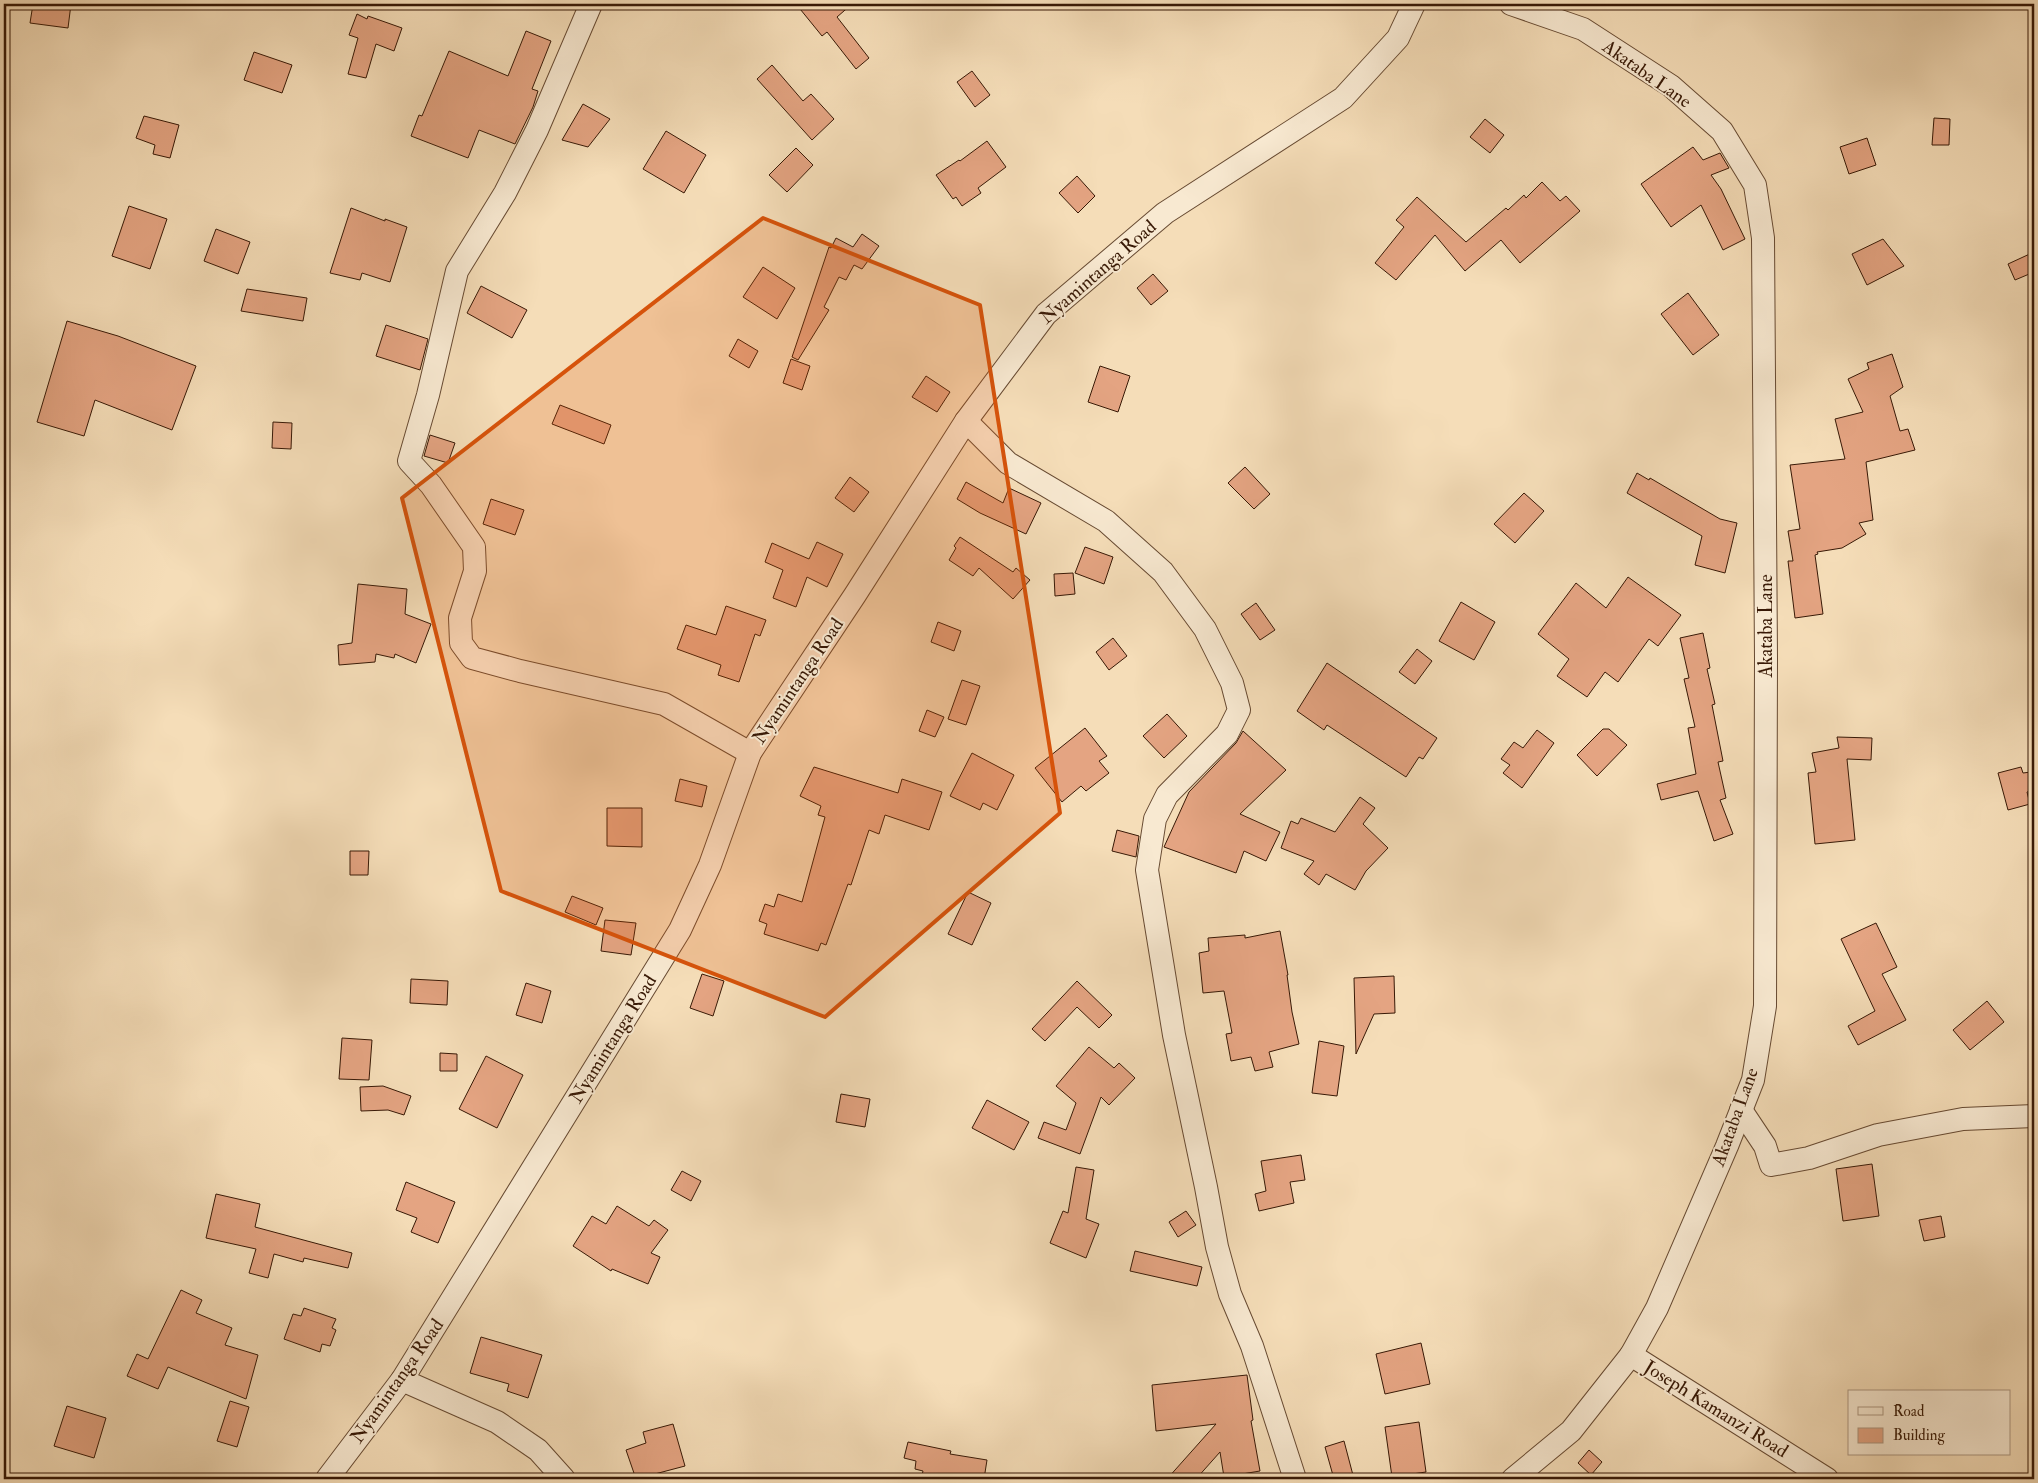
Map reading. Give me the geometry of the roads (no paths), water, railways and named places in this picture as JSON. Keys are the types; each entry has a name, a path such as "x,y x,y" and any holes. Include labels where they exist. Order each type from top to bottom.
{"street":[{"path":"591,4 537,130 505,193 457,271 428,395 409,461 431,485 474,547 475,571 460,618 461,644 472,658 664,704 750,753"},
{"name":"Nyamintanga Road","path":"328,1479 402,1380 680,930 710,864 750,753 855,595 966,421 1046,314 1165,213 1344,98 1398,38 1414,4"},
{"name":"Akataba Lane","path":"1510,4 1582,29 1671,86 1722,131 1755,185 1764,248 1766,658 1765,1006 1752,1080 1727,1146 1656,1308 1631,1355 1570,1431 1513,1479"},
{"path":"966,421 1008,464 1106,521 1163,572 1205,629 1232,683 1239,710 1227,734 1167,795 1155,819 1147,870 1174,1035 1217,1247 1230,1294 1252,1346 1295,1479"},
{"path":"1741,1110 1765,1146 1771,1165 1808,1158 1878,1135 1963,1119 2034,1116"},
{"name":"Joseph Kamanzi Road","path":"1631,1355 1827,1479"},
{"path":"402,1380 497,1422 538,1450 564,1479"}]}
